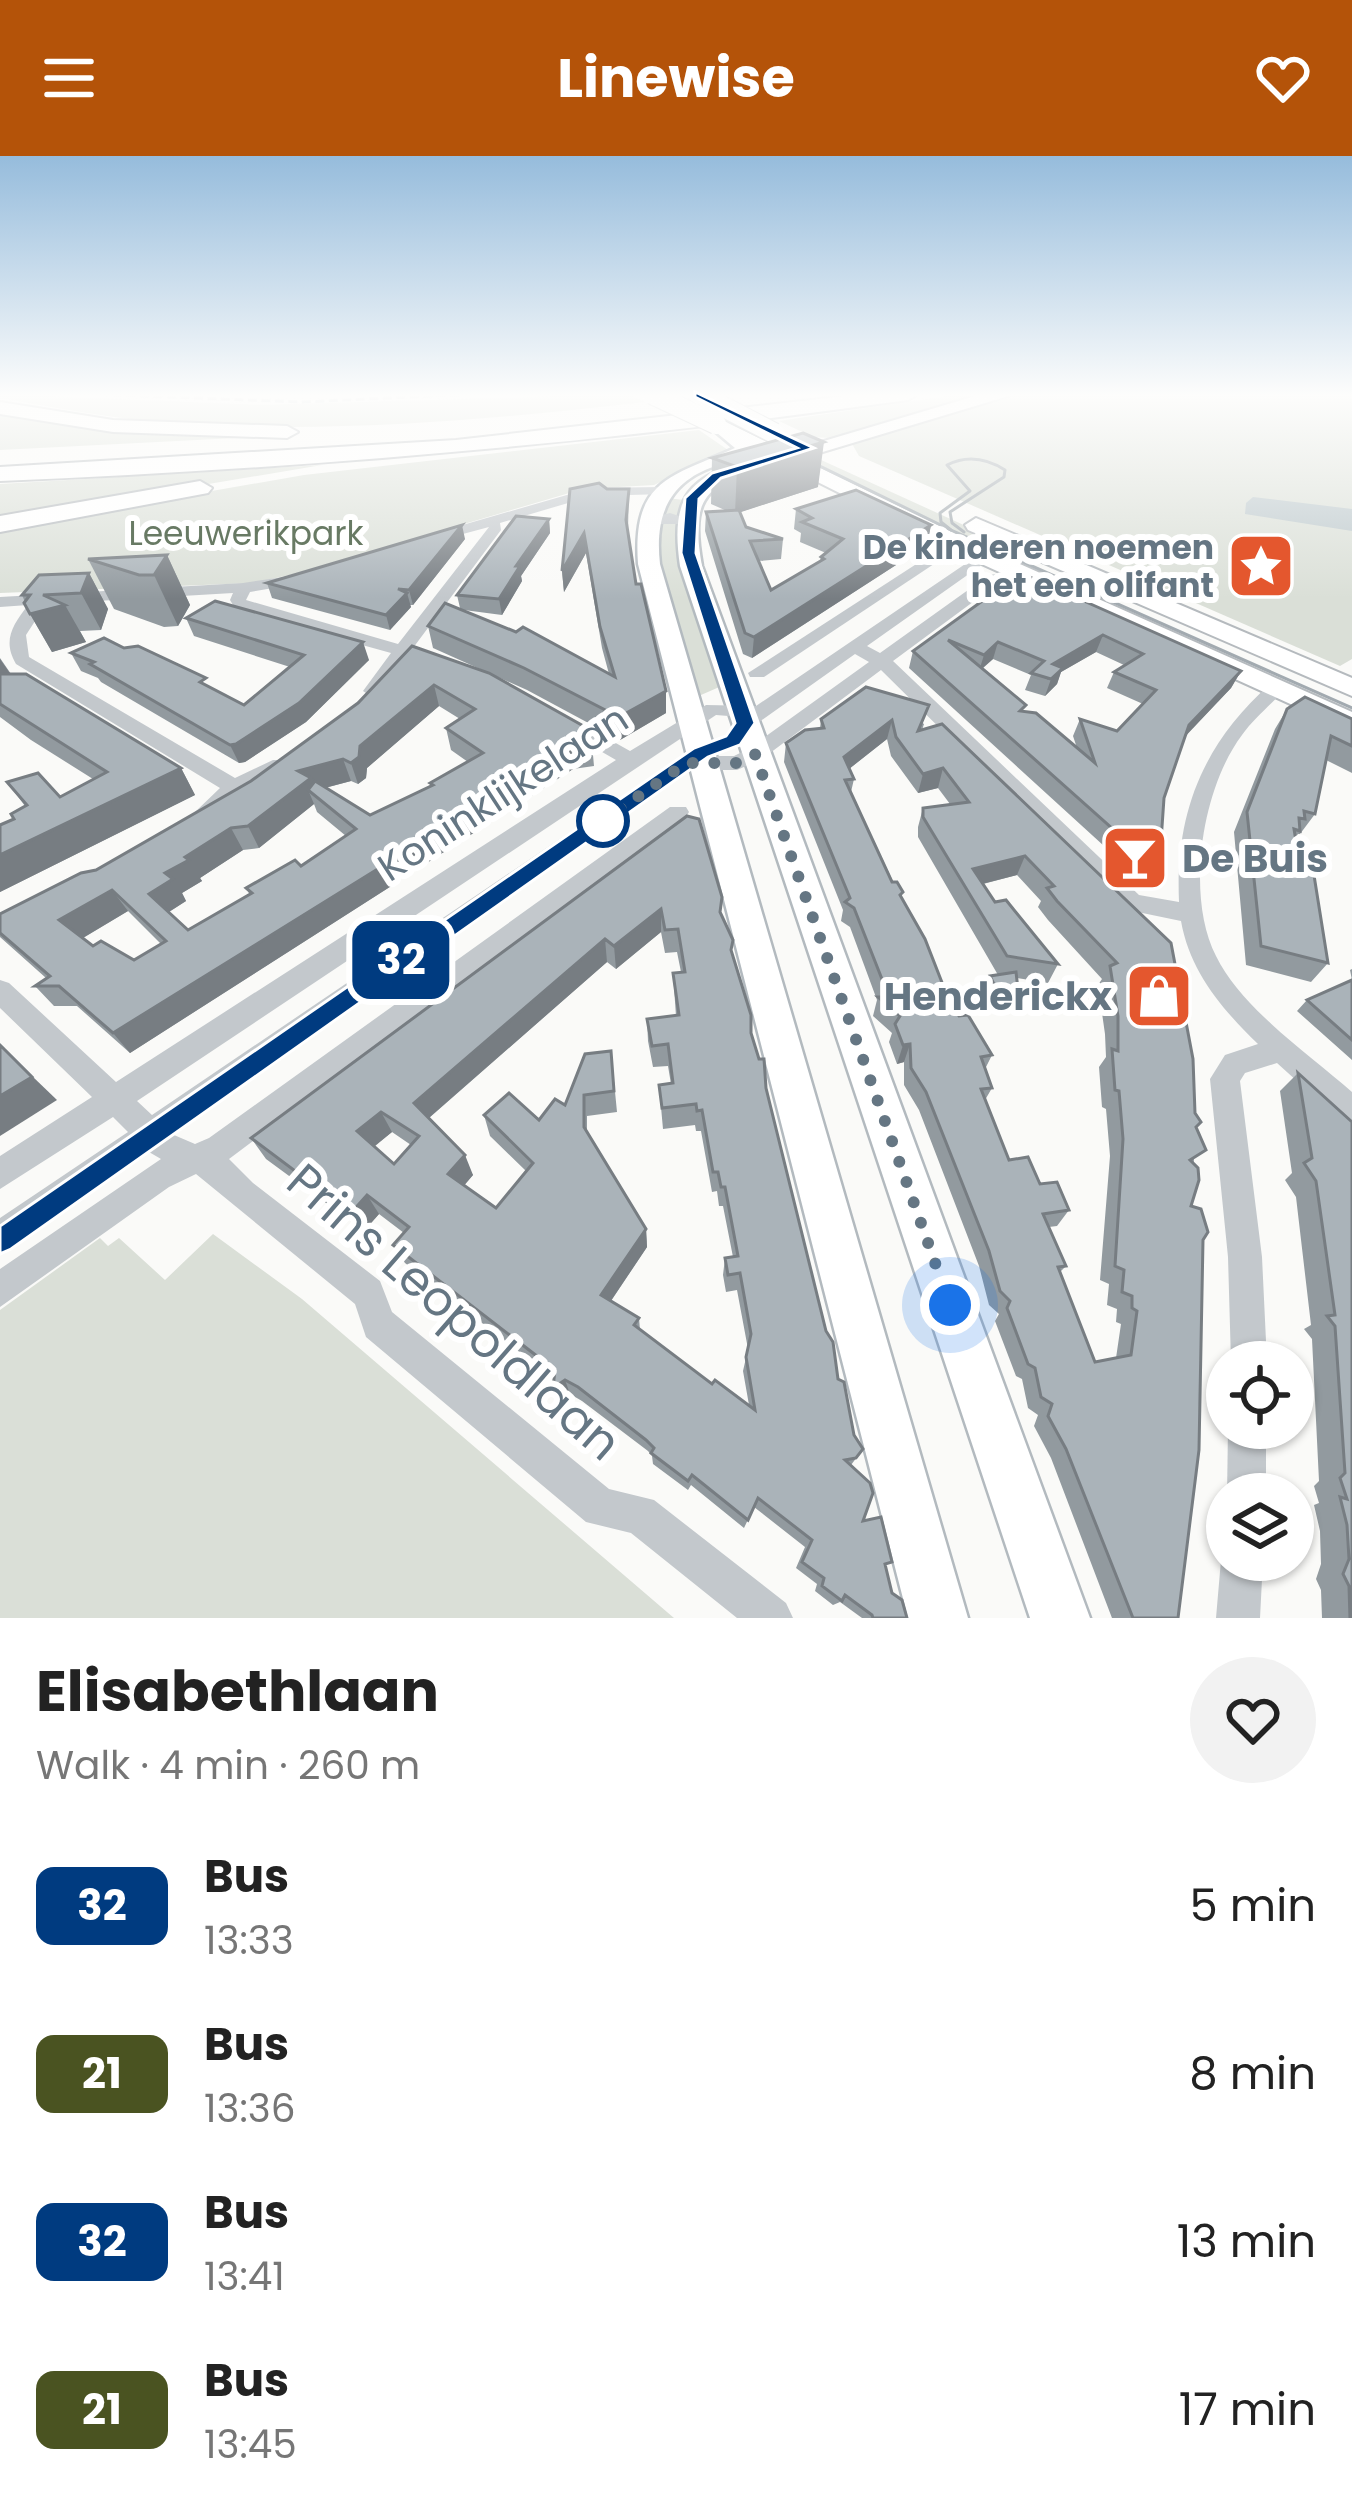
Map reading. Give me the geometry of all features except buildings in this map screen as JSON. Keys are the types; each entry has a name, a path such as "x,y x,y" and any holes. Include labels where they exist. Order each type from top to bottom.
{"highway":[{"path":"0,474 167,462"},
{"path":"0,524 183,490 403,462"}],"main road":[{"path":"712,462 692,469 661,491 649,520 649,564 696,750 938,1618"},
{"path":"762,462 708,480 694,494 687,521 691,566 751,725 1060,1618"},
{"path":"789,462 1352,723"},
{"path":"839,462 1352,688"}],"street":[{"path":"420,542 591,492 661,491"},
{"path":"358,706 404,652 496,526 491,520"},
{"path":"649,520 687,521"},
{"name":"Koninklijkelaan","path":"0,1174 629,760 730,742 800,683 1010,540"},
{"path":"757,673 938,555"},
{"name":"Koninklijkelaan","path":"696,750 737,763 751,725 883,662 995,578 1022,573"},
{"path":"0,602 243,588 307,578"},
{"path":"898,582 958,606"},
{"path":"243,588 238,600 242,606 434,660"},
{"path":"42,599 16,639 15,650 22,660 234,787"},
{"path":"853,646 883,662 1132,903 1192,914"},
{"path":"793,651 800,683"},
{"path":"1277,688 1229,734 1205,780 1187,853 1192,914 1206,964 1232,998 1352,1111"},
{"path":"538,707 629,760"},
{"name":"Koninklijkelaan","path":"0,1238 641,794 696,750 712,709 751,725"},
{"path":"185,824 219,804 234,787 262,777 296,755"},
{"path":"639,840 641,794"},
{"path":"0,1290 158,1176 220,1148 678,812"},
{"name":"Prins Leopoldlaan","path":"0,992 150,1134 190,1159 217,1168 242,1194 368,1293 379,1324 600,1508 640,1514 770,1618"},
{"path":"1248,1341 1245,1257 1225,1079 1235,1064 1285,1048"},
{"path":"1238,1618 1241,1581"}],"green space":[{"name":"Leeuwerikpark","path":"416,462 702,462 654,485 583,489 253,583 0,593 0,528 304,475"},
{"path":"826,462 990,537 973,545 804,463"},
{"path":"873,462 1352,462 1352,659 1340,666"},
{"path":"322,465 0,519 0,484"},
{"path":"667,498 684,500 724,685 694,698 653,547"},
{"path":"213,1234 302,1299 674,1618 0,1618 0,1310 100,1238 108,1246 119,1238 165,1280"}],"shaded area":[{"path":"1253,497 1352,509 1352,531 1245,514 1246,503"}],"tram line":[{"path":"812,462 951,530"},
{"path":"951,530 941,522 940,513 970,491 947,465 955,462"},
{"path":"964,532 952,523 950,512 1004,477 1005,470 988,462"},
{"path":"951,530 1352,708"}],"bus line":[{"name":"32","path":"0,1238 701,753 733,740 745,723 691,566 687,521 692,498 701,485 758,462"}],"place":[{"name":"De kinderen noemen het een olifant","path":"1261,566"},
{"name":"De Buis","path":"1135,858"},
{"name":"Henderickx","path":"1159,996"}],"route":[{"path":"603,821 686,763 737,763 755,754 950,1305"}]}
